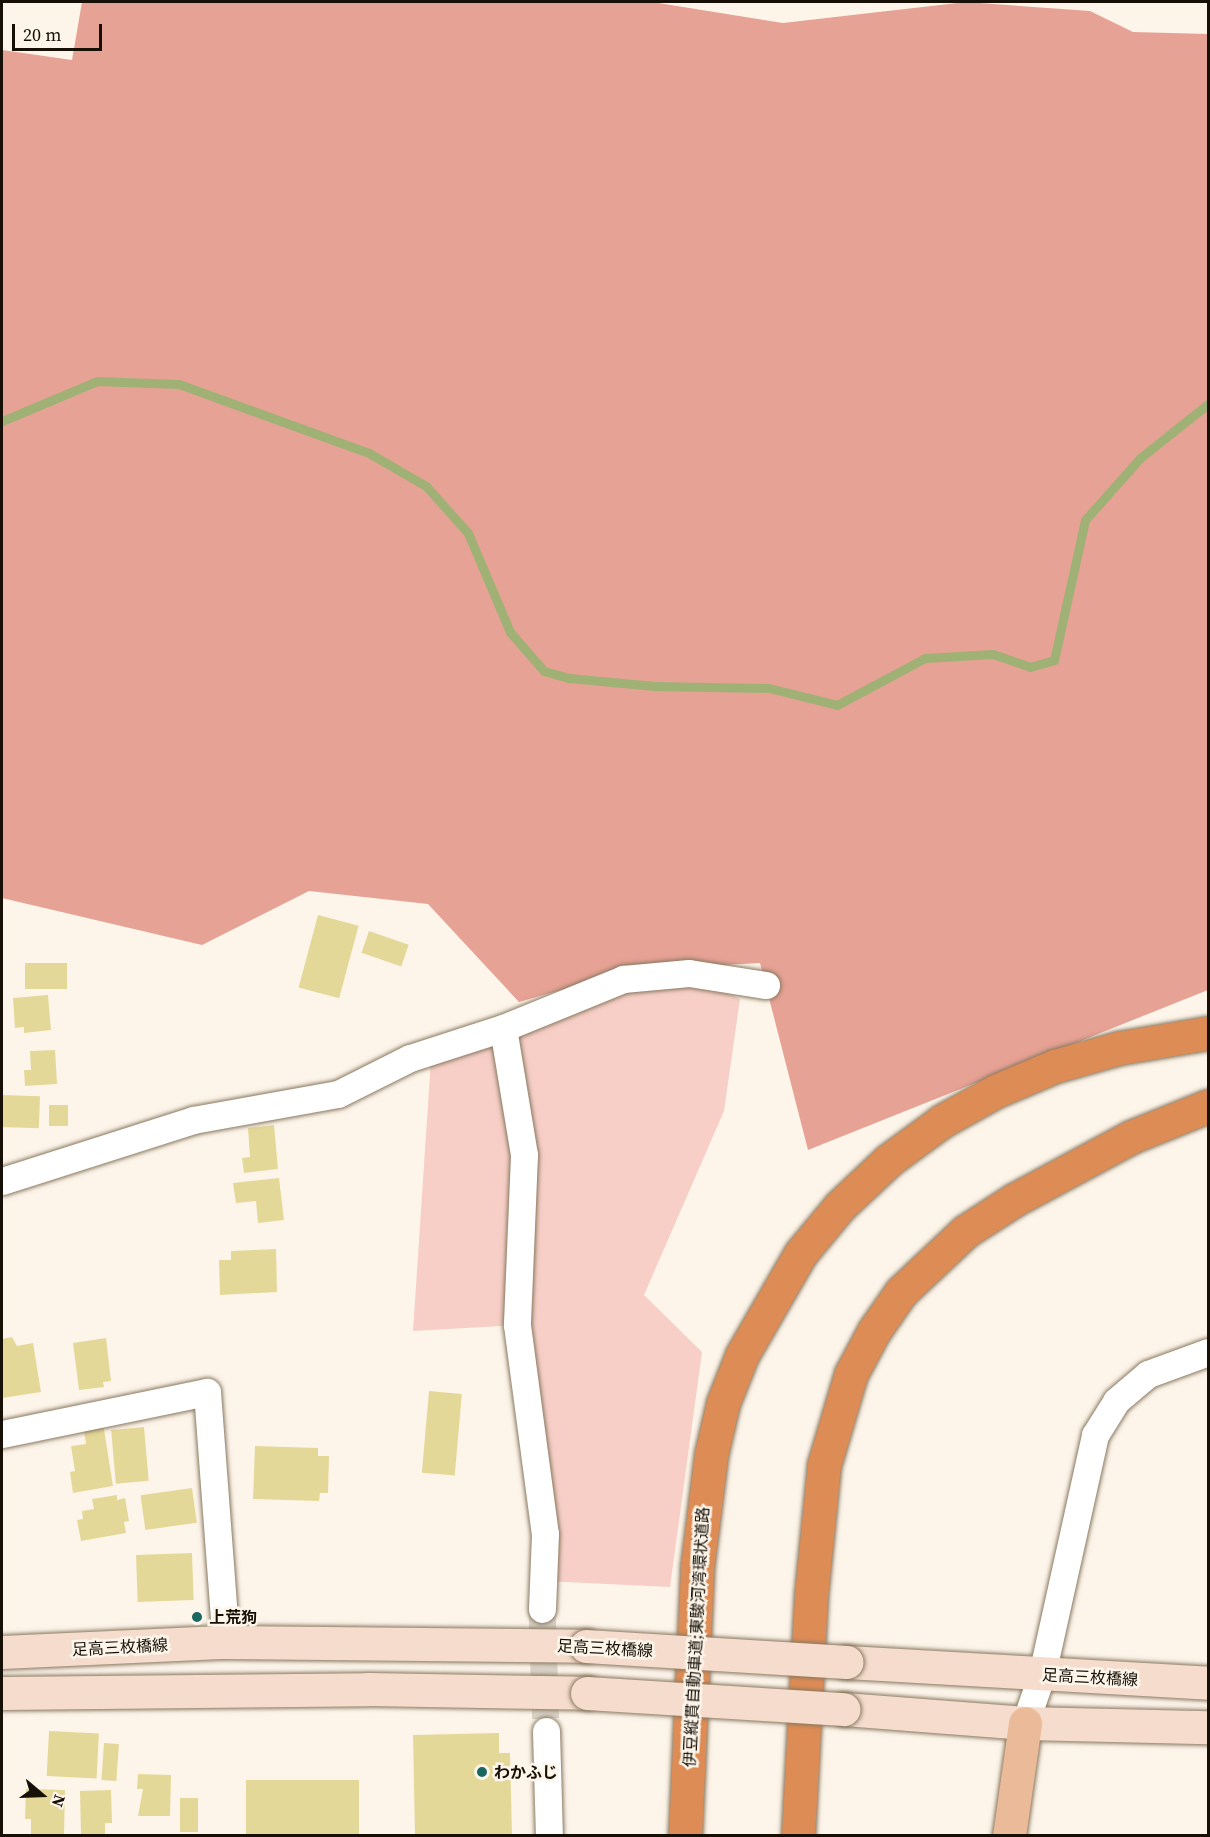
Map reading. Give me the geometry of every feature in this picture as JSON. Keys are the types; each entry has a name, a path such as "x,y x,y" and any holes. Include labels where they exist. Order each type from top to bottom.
{"highway":[{"name":"伊豆縦貫自動車道;東駿河湾環状道路","path":"685,1836 697,1568 711,1455 723,1403 742,1355 796,1261 840,1206 889,1160 942,1121 987,1096 1055,1066 1098,1054 1209,1033"},
{"path":"798,1836 818,1509 835,1420 851,1374 874,1331 902,1292 935,1257 966,1231 1049,1180 1131,1137 1209,1106"},
{"path":"1049,1180 1132,1144 1209,1120"}],"main road":[{"name":"足高三枚橋線","path":"2,1652 226,1641 586,1646 1209,1683"},
{"path":"2,1693 368,1689 587,1693 1025,1723 1209,1727"},
{"path":"1009,1836 1025,1723"}],"street":[{"path":"2,1181 193,1120 338,1094 410,1059 503,1028 623,978 689,973 766,985"},
{"path":"503,1028 525,1155 517,1325 545,1534 542,1608"},
{"path":"1025,1723 1042,1674 1095,1434 1116,1401 1148,1374 1209,1352"},
{"path":"2,1434 207,1392 226,1641"},
{"path":"546,1731 549,1836"}],"shaded area":[{"path":"82,2 652,2 783,23 966,2 1090,11 1133,32 1208,34 1208,990 808,1150 760,963 631,970 519,1002 428,904 309,891 202,945 2,898 2,50 72,60"},
{"path":"648,984 716,987 740,999 724,1111 644,1295 702,1352 670,1587 543,1581 517,1325 413,1331 431,1059"}],"building":[{"path":"318,915 359,926 339,998 299,987"},
{"path":"369,931 409,945 401,966 362,953"},
{"path":"25,963 67,963 67,989 25,989"},
{"path":"48,995 51,1030 24,1033 24,1027 15,1028 13,998"},
{"path":"55,1050 57,1084 25,1086 24,1070 31,1070 30,1051"},
{"path":"2,1095 40,1096 39,1128 2,1127"},
{"path":"49,1105 68,1105 68,1126 49,1126"},
{"path":"274,1125 278,1169 244,1173 242,1158 250,1157 248,1128"},
{"path":"279,1178 284,1220 258,1223 256,1201 236,1203 233,1183"},
{"path":"276,1249 277,1292 220,1295 219,1260 231,1260 231,1251"},
{"path":"12,1337 17,1346 33,1343 41,1392 2,1398 2,1339"},
{"path":"106,1338 111,1381 103,1382 104,1387 79,1390 73,1343"},
{"path":"429,1391 462,1394 455,1476 422,1473"},
{"path":"103,1423 113,1486 73,1493 70,1472 75,1471 71,1446 86,1444 83,1426"},
{"path":"144,1427 149,1481 116,1484 111,1430"},
{"path":"255,1446 318,1448 318,1456 329,1456 328,1493 320,1493 319,1501 253,1499"},
{"path":"192,1488 197,1523 145,1530 141,1495"},
{"path":"117,1495 117,1500 125,1498 129,1521 124,1522 126,1533 81,1541 77,1520 83,1519 82,1511 94,1509 92,1499"},
{"path":"192,1553 194,1600 138,1602 136,1555"},
{"path":"49,1731 99,1734 97,1779 47,1776"},
{"path":"499,1733 499,1753 510,1753 512,1835 415,1836 413,1735"},
{"path":"104,1743 119,1744 116,1781 101,1780"},
{"path":"138,1774 171,1775 170,1816 138,1816 143,1789 137,1789"},
{"path":"246,1780 359,1780 359,1836 246,1836"},
{"path":"26,1789 65,1790 64,1836 31,1836 31,1819 25,1819"},
{"path":"111,1790 112,1823 105,1823 105,1834 81,1834 80,1791"},
{"path":"180,1798 198,1798 198,1832 180,1832"}],"waterway":[{"path":"2,421 97,381 179,384 369,453 426,486 468,533 510,632 544,671 569,678 655,686 769,688 837,705 925,658 993,654 1030,667 1054,660 1085,520 1140,458 1208,404"}],"tunnel":[{"path":"542,1609 546,1731"}],"place":[{"name":"上荒狗","path":"197,1617"},
{"name":"わかふじ","path":"482,1772"}]}
